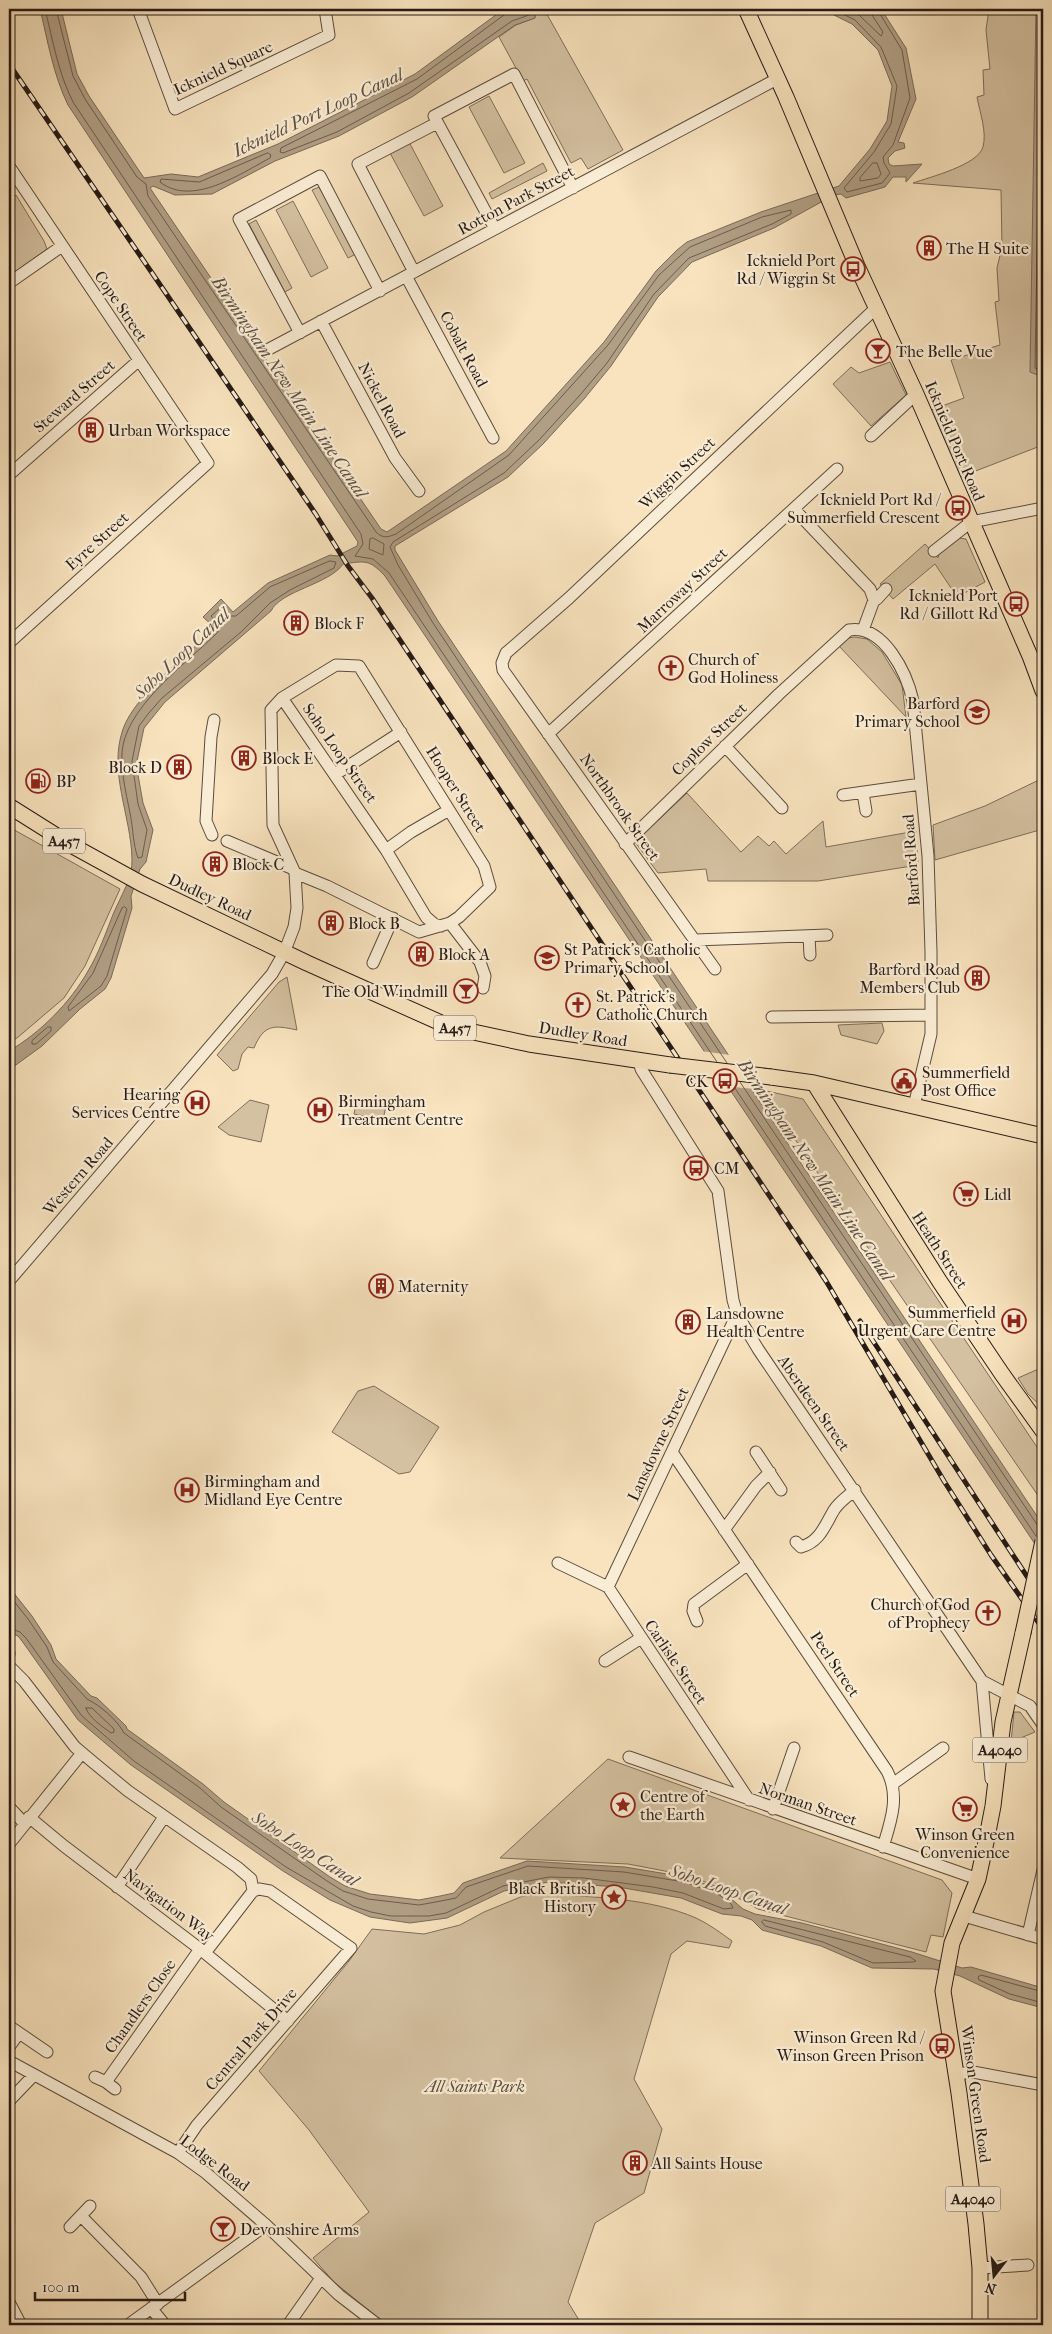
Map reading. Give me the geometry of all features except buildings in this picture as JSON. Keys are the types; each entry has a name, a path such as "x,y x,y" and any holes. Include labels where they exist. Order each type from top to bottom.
{"main road":[{"path":"746,9 778,80"},
{"name":"Icknield Port Road","path":"778,80 830,206 916,394 970,522 1030,656 1043,691"},
{"name":"Dudley Road","path":"9,806 121,874 284,952 450,1027 529,1044 639,1061 814,1083 1043,1136"},
{"name":"Heath Street","path":"814,1083 940,1282 1002,1374 1038,1418 1043,1431"},
{"name":"A4040","path":"964,1916 978,1879 993,1806 1009,1695 1043,1542"},
{"name":"Winson Green Road","path":"964,1916 950,1952 943,1988 976,2224 980,2268 980,2325"}],"street":[{"name":"Icknield Square","path":"138,9 175,109 329,35 325,9"},
{"path":"495,230 434,116 514,74 573,188"},
{"name":"Rotton Park Street","path":"269,349 778,80"},
{"name":"Cobalt Road","path":"438,123 358,164 410,274 492,438"},
{"name":"Cope Street","path":"9,166 208,463"},
{"path":"300,332 239,219 320,176 380,291"},
{"path":"9,283 62,246"},
{"name":"Wiggin Street","path":"502,663 506,653 569,598 877,307"},
{"name":"Nickel Road","path":"321,322 395,458 419,491"},
{"name":"Steward Street","path":"9,475 138,361"},
{"path":"871,436 916,394"},
{"name":"Eyre Street","path":"9,642 208,463"},
{"name":"Marroway Street","path":"548,734 837,469"},
{"path":"934,551 970,522 1043,508"},
{"path":"794,509 870,589 874,600"},
{"path":"863,630 874,600 886,589"},
{"name":"Coplow Street","path":"625,844 778,694 849,630 863,630"},
{"name":"Barford Road","path":"863,630 870,632 897,660 909,682 913,701 928,856 931,1015 930,1034 914,1106"},
{"name":"Northbrook Street","path":"502,663 503,670 715,970"},
{"name":"Hooper Street","path":"227,841 393,918 419,932 446,924 459,917 490,887 484,866 359,666 336,665 282,698"},
{"name":"Soho Loop Street","path":"293,871 273,825 272,710 282,698 336,774 386,850 426,917 434,924 446,924"},
{"path":"212,835 206,821 211,736 214,720"},
{"path":"336,774 401,732"},
{"path":"726,746 782,808"},
{"path":"843,796 921,784"},
{"path":"863,793 866,811"},
{"path":"386,850 411,832 450,810"},
{"name":"Western Road","path":"9,1281 272,974 284,952 294,927 297,908 293,871"},
{"path":"373,963 393,918"},
{"path":"446,924 480,962 485,976 482,988"},
{"path":"809,936 810,955"},
{"path":"695,940 828,936"},
{"path":"772,1017 931,1015"},
{"name":"Aberdeen Street","path":"639,1061 641,1068 668,1114 718,1191 723,1218 727,1262 737,1314 758,1349 855,1490 982,1681 1030,1706 1043,1724"},
{"name":"Lansdowne Street","path":"608,1587 737,1314"},
{"name":"Peel Street","path":"672,1452 894,1783"},
{"path":"756,1452 781,1490"},
{"path":"724,1530 756,1486 770,1472"},
{"path":"796,1542 801,1548 815,1540 826,1527 835,1508 855,1490"},
{"path":"558,1563 608,1587"},
{"path":"697,1621 693,1611 694,1604 748,1564"},
{"name":"Carlisle Street","path":"608,1587 749,1800"},
{"path":"605,1661 641,1638"},
{"path":"9,1666 24,1681 82,1753 128,1791 237,1867 251,1879 253,1891"},
{"path":"982,1681 993,1806"},
{"path":"773,1809 794,1748"},
{"path":"883,1847 895,1798 894,1783 943,1748"},
{"path":"9,1844 82,1753"},
{"name":"Norman Street","path":"629,1757 773,1809 978,1879"},
{"name":"Navigation Way","path":"9,1806 203,1951 288,2021"},
{"path":"117,1887 164,1817"},
{"path":"1028,1934 1043,1870"},
{"name":"Central Park Drive","path":"178,2153 197,2125 351,1948 270,1891 259,1889 253,1891"},
{"name":"Chandlers Close","path":"95,2077 111,2086 203,1951 253,1891"},
{"path":"964,1916 1043,1939"},
{"path":"9,2026 47,2052"},
{"path":"9,2047 19,2033"},
{"name":"Lodge Road","path":"9,2061 33,2076 178,2153 206,2173 266,2225 321,2278 378,2325"},
{"path":"956,2074 973,2072 1043,2085"},
{"path":"9,2101 33,2076"},
{"path":"70,2226 90,2206"},
{"path":"81,2216 141,2277 165,2325"},
{"path":"128,2325 266,2225"},
{"path":"980,2268 1028,2265"},
{"path":"288,2325 321,2278"},
{"path":"9,2302 21,2325"}],"green space":[{"path":"540,9 544,9 623,150 588,169 581,158 571,163 527,79 523,81 499,37 516,25 535,18 535,14"},
{"path":"989,9 1043,9 1043,445 960,477 931,410 964,398 951,360 1000,345 995,302 999,301 997,268 1002,247 1001,190 913,183 963,165 979,153 983,147 984,129 977,97 984,95 983,70 990,69 986,30"},
{"path":"489,96 525,163 504,173 469,107"},
{"path":"409,142 443,206 424,216 390,153"},
{"path":"543,163 547,171 492,199 489,193"},
{"path":"319,187 356,254 348,258 312,190"},
{"path":"16,195 47,249 9,277 9,200"},
{"path":"293,201 328,268 311,277 276,210"},
{"path":"256,220 292,288 285,292 249,224"},
{"path":"890,362 906,395 871,426 833,384 851,367 859,373"},
{"path":"959,538 966,539 985,582 957,597 935,564 893,599 880,584 925,544 938,558 939,554"},
{"path":"848,638 867,639 882,652 902,685 906,717 839,646"},
{"path":"1043,778 1043,829 935,860 933,825 985,806"},
{"path":"687,793 741,852 758,836 769,846 774,841 786,854 823,821 826,847 916,831 918,865 818,881 708,881 706,869 658,873 635,842"},
{"path":"9,827 120,889 85,966 64,998 17,1038 9,1042"},
{"path":"287,977 297,1030 276,1027 266,1030 254,1048 248,1047 242,1054 238,1069 233,1071 217,1055 279,982"},
{"path":"882,1023 884,1031 877,1044 841,1035 838,1025"},
{"path":"762,1090 803,1099 1043,1456 1041,1500 891,1282"},
{"path":"357,1099 386,1106 383,1120 354,1114"},
{"path":"250,1100 269,1105 261,1142 229,1135 218,1127"},
{"path":"1043,1367 1043,1408 1028,1394 1018,1378"},
{"path":"374,1386 439,1427 410,1472 399,1474 332,1432 358,1391"},
{"path":"1014,1712 1020,1712 1035,1732 1011,1742"},
{"path":"608,1759 942,1880 952,1893 943,1937 931,1935 926,1952 758,1909 724,1890 691,1876 628,1864 500,1858"},
{"name":"All Saints Park","path":"544,1894 622,1900 660,1906 696,1918 732,1941 729,1948 687,1941 671,1954 634,2079 662,2129 644,2193 595,2223 568,2302 582,2325 387,2325 334,2282 313,2258 369,2212 309,2130 259,2071 349,1961 372,1929 424,1934 460,1925 484,1912 523,1896"}],"water":[{"path":"40,9 61,9 77,74 89,96 144,178 171,174 198,177 278,144 415,74 504,9 540,9 535,14 535,18 515,25 412,97 339,136 275,161 212,194 175,195 153,186 150,188 381,529 387,532 506,451 604,342 656,271 687,242 761,212 839,186 870,149 887,121 892,86 878,50 852,24 822,9 881,9 906,48 916,99 898,142 904,143 905,148 895,151 888,158 889,164 893,166 922,164 906,182 906,177 893,177 885,187 846,198 841,194 834,195 774,228 692,262 658,297 611,366 543,444 508,477 395,546 395,550 438,621 1043,1525 1043,1556 385,576 366,562 343,564 328,577 284,598 165,702 144,728 137,761 138,775 143,803 153,830 146,862 140,869 131,896 132,908 111,978 105,989 80,1009 42,1046 9,1070 9,1051 43,1026 63,1006 81,983 96,957 129,879 132,866 131,843 119,777 118,761 119,745 129,716 150,689 215,628 203,617 221,599 233,612 268,583 330,555 337,556 357,546 358,542 68,105 48,46"},
{"path":"1036,9 1043,9 1043,377 1030,372"},
{"path":"9,1587 32,1616 51,1645 56,1659 91,1696 97,1698 127,1729 203,1784 224,1802 345,1886 370,1894 419,1900 454,1893 463,1883 527,1861 625,1867 685,1877 721,1890 743,1909 755,1914 802,1923 912,1952 962,1968 971,1967 1043,1988 1043,2008 1009,1999 960,1976 934,1969 872,1968 821,1946 762,1930 752,1920 741,1916 722,1914 681,1898 618,1887 549,1882 504,1891 447,1918 410,1923 370,1917 330,1900 283,1871 131,1765 78,1720 22,1641 18,1636 9,1632"}],"pier":[{"path":"701,1051 730,1055 754,1089 724,1086"}],"railway":[{"path":"9,64 315,513 348,566 372,598 826,1281 944,1481 991,1555 1043,1629"},
{"path":"860,1321 1043,1601"}],"place":[{"name":"The H Suite","path":"929,248"},
{"name":"Icknield Port Rd / Wiggin St","path":"853,269"},
{"name":"The Belle Vue","path":"878,351"},
{"name":"Urban Workspace","path":"91,430"},
{"name":"Icknield Port Rd / Summerfield Crescent","path":"958,508"},
{"name":"Icknield Port Rd / Gillott Rd","path":"1016,604"},
{"name":"Block F","path":"296,623"},
{"name":"Church of God Holiness","path":"671,668"},
{"name":"Barford Primary School","path":"977,712"},
{"name":"Block E","path":"244,758"},
{"name":"Block D","path":"179,767"},
{"name":"BP","path":"38,781"},
{"name":"Block C","path":"215,864"},
{"name":"Block B","path":"331,923"},
{"name":"Block A","path":"421,954"},
{"name":"St Patrick's Catholic Primary School","path":"547,958"},
{"name":"Barford Road Members Club","path":"977,978"},
{"name":"The Old Windmill","path":"466,991"},
{"name":"St. Patrick's Catholic Church","path":"578,1005"},
{"name":"CK","path":"725,1081"},
{"name":"Summerfield Post Office","path":"904,1081"},
{"name":"Hearing Services Centre","path":"197,1103"},
{"name":"Birmingham Treatment Centre","path":"320,1110"},
{"name":"CM","path":"696,1168"},
{"name":"Lidl","path":"966,1194"},
{"name":"Maternity","path":"381,1286"},
{"name":"Summerfield Urgent Care Centre","path":"1014,1321"},
{"name":"Lansdowne Health Centre","path":"688,1322"},
{"name":"Birmingham and Midland Eye Centre","path":"187,1490"},
{"name":"Church of God of Prophecy","path":"988,1613"},
{"name":"Centre of the Earth","path":"623,1805"},
{"name":"Winson Green Convenience","path":"965,1809"},
{"name":"Black British History","path":"614,1897"},
{"name":"Winson Green Rd / Winson Green Prison","path":"942,2046"},
{"name":"All Saints House","path":"635,2163"},
{"name":"Devonshire Arms","path":"223,2229"}],"water label":[{"name":"Icknield Port Loop Canal","path":"318,113"},
{"name":"Birmingham New Main Line Canal","path":"289,387"},
{"name":"Soho Loop Canal","path":"182,654"},
{"name":"Birmingham New Main Line Canal","path":"815,1170"},
{"name":"Soho Loop Canal","path":"305,1849"},
{"name":"Soho Loop Canal","path":"728,1890"}]}
